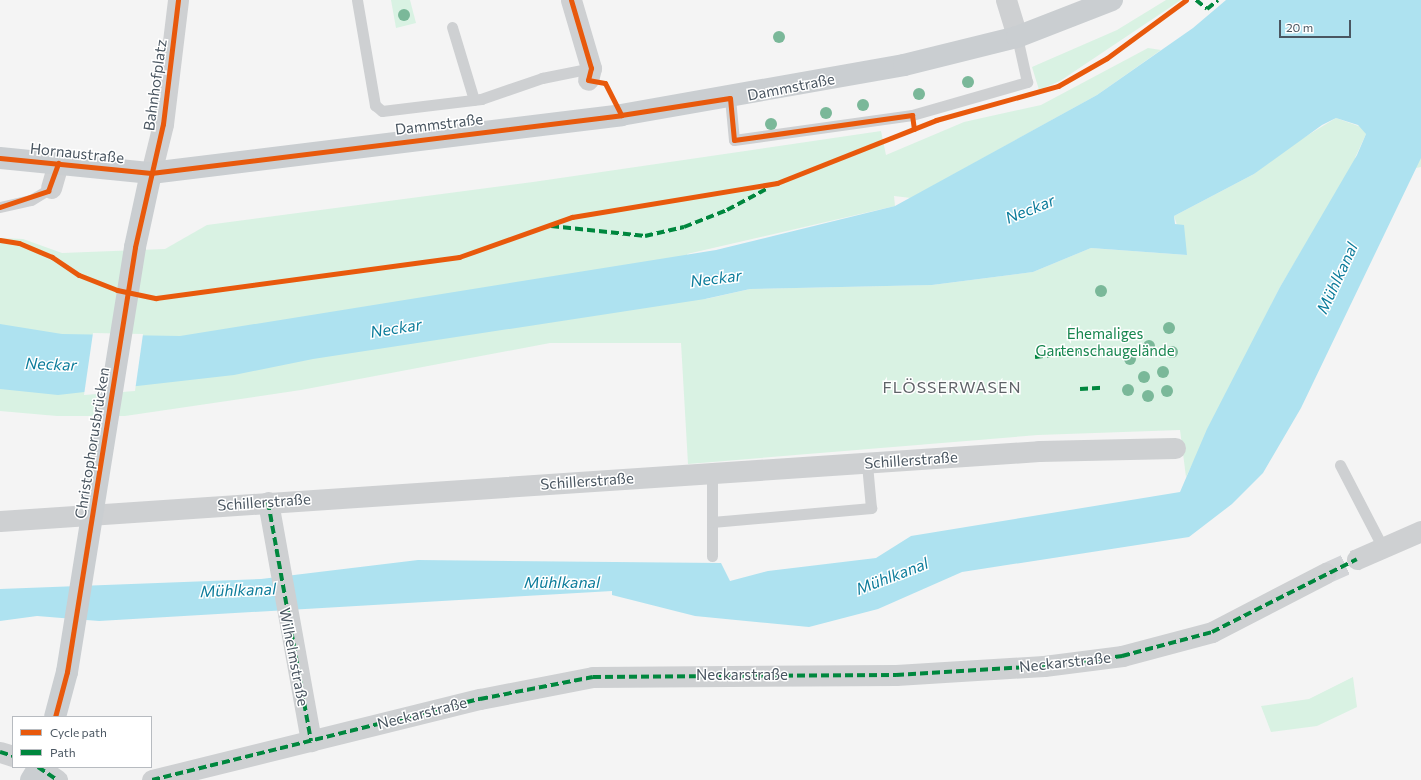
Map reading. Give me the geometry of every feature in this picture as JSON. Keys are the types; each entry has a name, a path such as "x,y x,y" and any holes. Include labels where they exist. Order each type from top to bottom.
{"main road":[{"name":"Dammstraße","path":"151,173 621,115 730,98 904,65 1017,37 1112,0"},
{"name":"Hornaustraße","path":"0,158 151,173"},
{"name":"Christophorusbrücken","path":"55,716 74,630 84,559 135,244 151,173"},
{"path":"31,780 38,768"}],"street":[{"name":"Bahnhofplatz","path":"151,173 163,124 178,0"},
{"path":"571,0 589,74"},
{"path":"1006,0 1017,37"},
{"path":"51,188 58,163"},
{"name":"Schillerstraße","path":"0,521 268,502 1106,448 1175,448"},
{"name":"Wilhelmstraße","path":"268,502 287,623 311,741"},
{"path":"1357,559 1421,532"},
{"name":"Neckarstraße","path":"152,780 179,777 311,741 480,699 593,677 896,675 1044,666 1122,656 1212,632 1326,573"},
{"path":"0,752 12,756"},
{"path":"40,768 57,780"}],"lane":[{"path":"357,0 375,105 382,111 474,100 542,78 589,74"},
{"path":"452,27 474,100"},
{"path":"730,98 734,140 912,115 1027,82 1017,37"},
{"path":"0,207 31,200 51,188"},
{"path":"712,522 871,508 867,464"},
{"path":"1340,465 1383,548"},
{"path":"712,474 712,556"}],"green space":[{"path":"391,0 410,0 416,23 396,28"},
{"path":"1166,0 1181,0 1060,81 1039,90 1032,67 1117,30"},
{"name":"Ehemaliges Gartenschaugelände","path":"1148,48 1161,50 1097,95 911,198 894,196 895,206 687,254 706,299 750,289 932,285 1033,272 1091,248 1187,255 1174,216 1254,174 1280,152 1336,118 1364,128 1366,134 1355,158 1421,154 1421,167 1343,182 1280,287 1186,477 1180,430 1038,435 688,464 681,343 550,343 301,390 125,416 57,416 0,411 0,238 23,239 62,253 165,249 207,225 533,182 881,131 886,155 964,122 1041,105"},
{"path":"1353,677 1357,707 1317,726 1271,732 1261,706 1309,699"}],"water":[{"path":"1226,0 1421,0 1421,158 1301,408 1263,473 1232,504 1189,537 962,572 878,609 809,627 695,616 612,595 612,591 99,621 37,616 0,621 0,589 261,579 418,560 721,563 730,581 768,571 876,558 911,536 1180,492 1207,429 1280,287 1357,155 1366,134 1358,125 1336,118 1322,125 1254,174 1174,216 1175,224 1184,225 1187,255 1091,248 1033,272 932,285 750,289 705,299 313,359 234,375 58,395 0,389 0,324 62,334 180,336 716,250 895,206 1097,95 1193,28"}],"pier":[{"path":"93,333 143,334 135,391 84,395"}],"tunnel":[{"path":"1326,573 1357,559"}],"marked path":[{"path":"1196,0 1207,9 1218,0"},
{"path":"551,226 645,236 684,227 727,210 768,188"},
{"path":"1035,357 1100,349"},
{"path":"1080,389 1102,388"},
{"path":"268,502 311,741"},
{"path":"152,780 480,699 593,677 896,675 1044,666 1122,656 1212,632 1357,559"},
{"path":"0,752 12,756"},
{"path":"39,768 57,780"}],"cycle path":[{"path":"55,716 67,672 135,247 163,124 178,0"},
{"path":"571,0 591,68 588,80 605,83 621,115"},
{"path":"0,240 19,243 52,257 79,275 117,290 156,298 459,257 572,217 777,183 936,120 1058,86 1107,58 1186,0"},
{"path":"0,158 151,173 621,115 730,98 734,140 912,115 914,129"},
{"path":"0,207 48,191 58,163"}],"district":[{"name":"FLÖSSERWASEN","path":"952,387"}],"water label":[{"name":"Neckar","path":"1030,209"},
{"name":"Neckar","path":"716,278"},
{"name":"Mühlkanal","path":"1337,278"},
{"name":"Neckar","path":"396,328"},
{"name":"Neckar","path":"51,364"},
{"name":"Mühlkanal","path":"892,576"},
{"name":"Mühlkanal","path":"562,582"},
{"name":"Mühlkanal","path":"238,590"}]}
